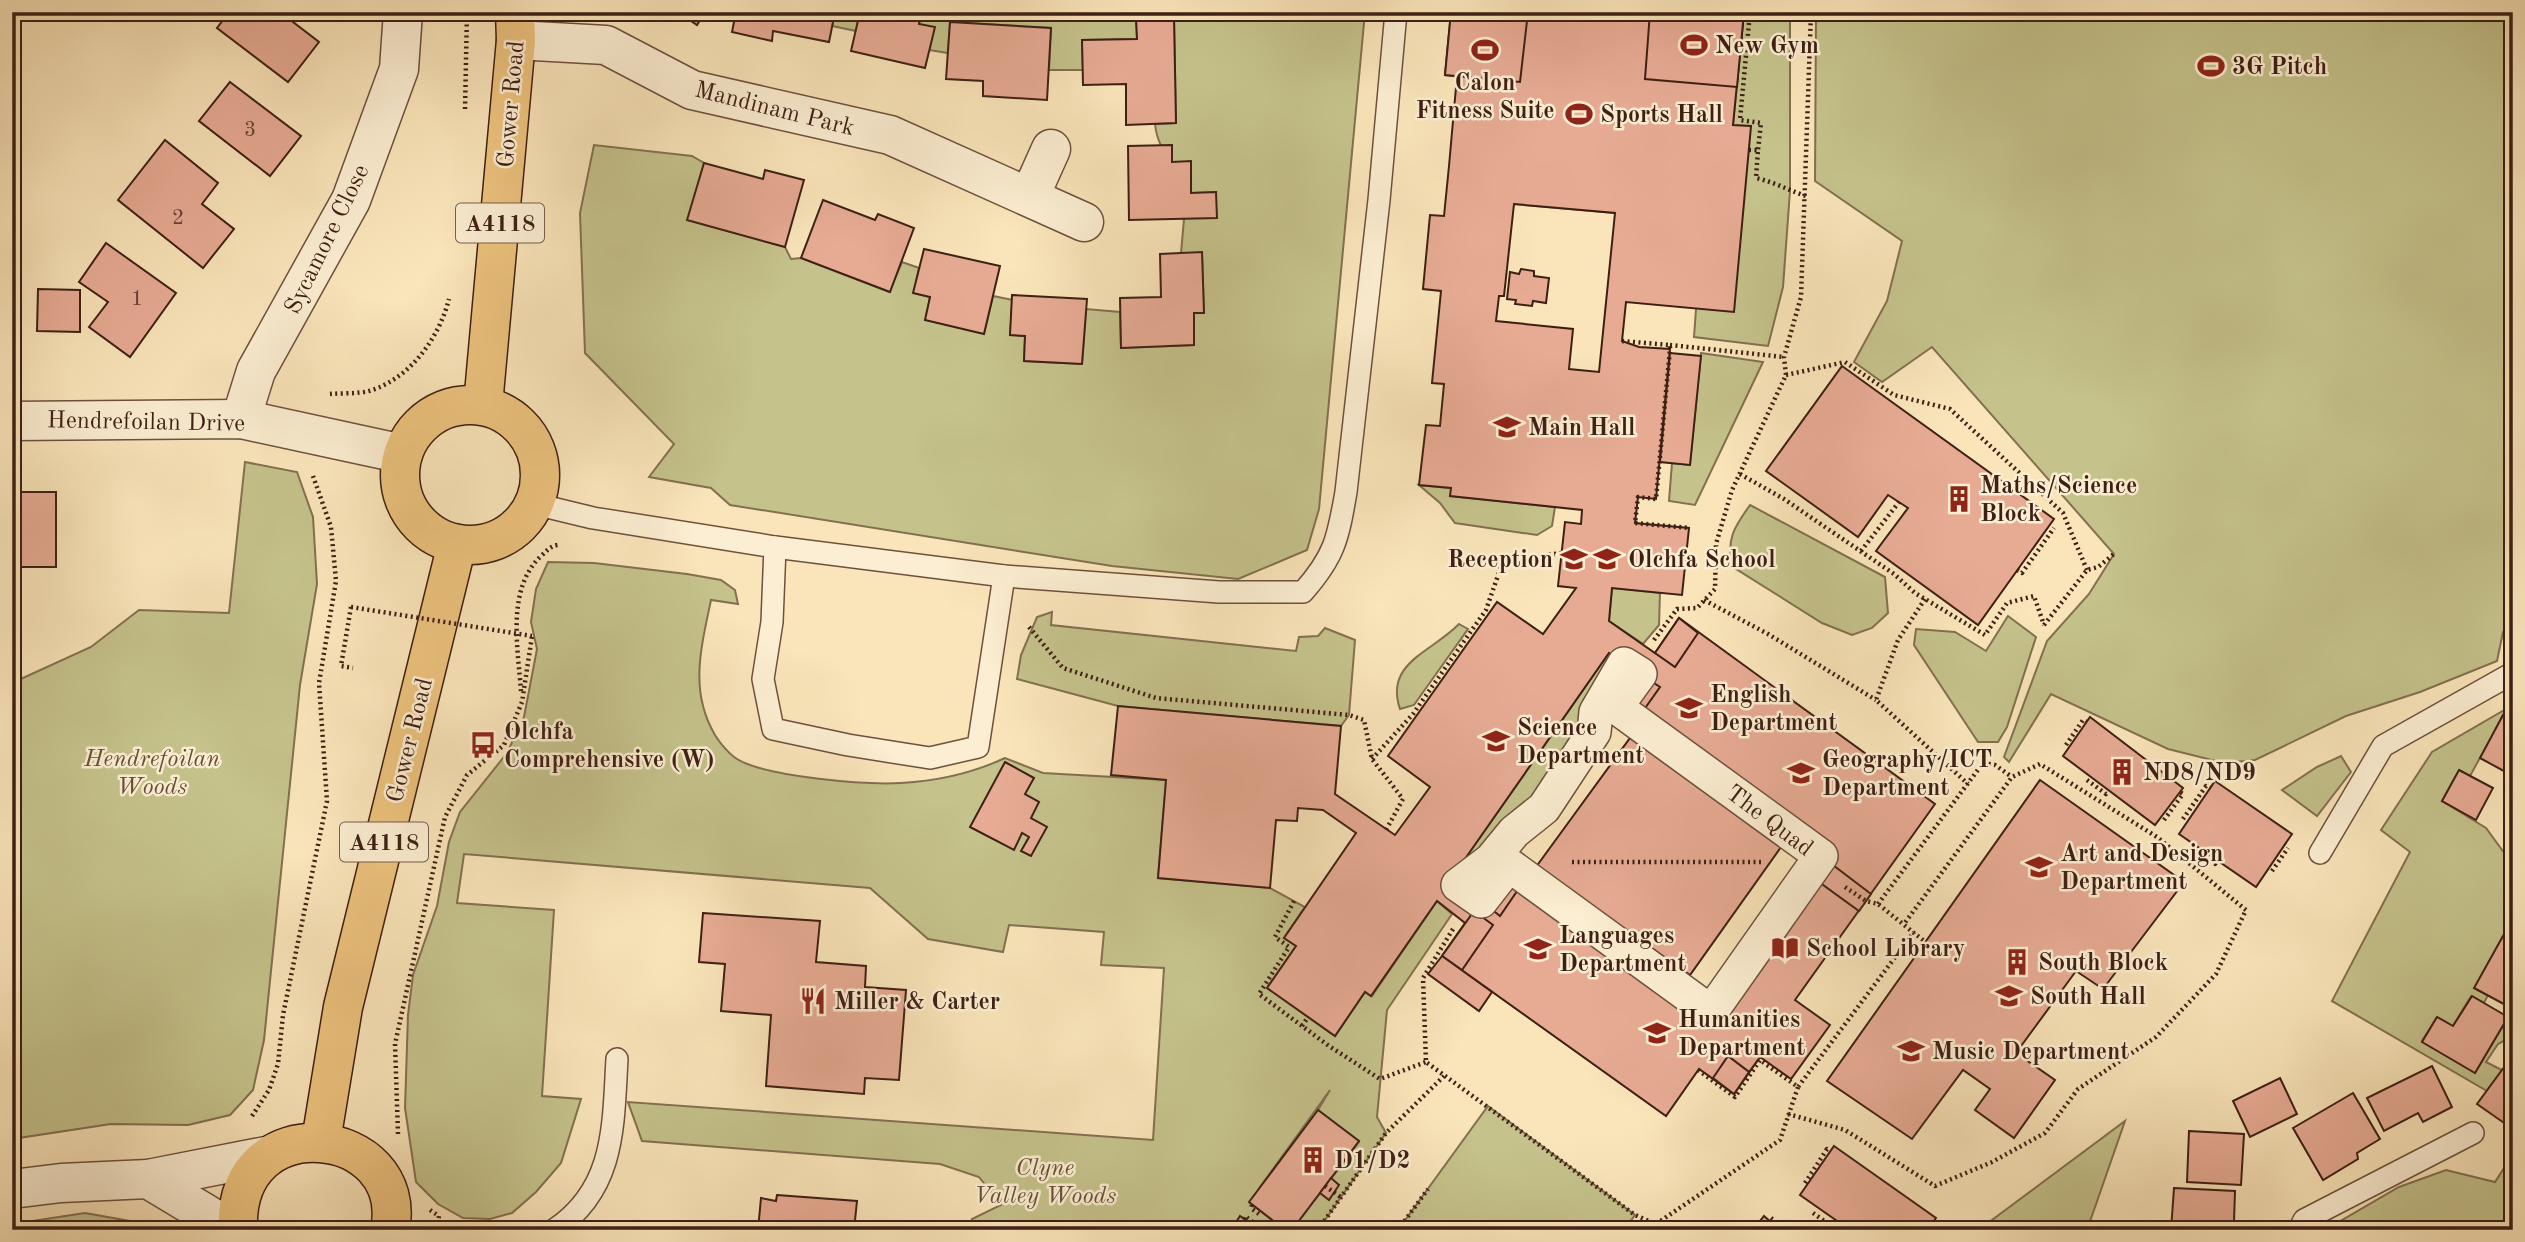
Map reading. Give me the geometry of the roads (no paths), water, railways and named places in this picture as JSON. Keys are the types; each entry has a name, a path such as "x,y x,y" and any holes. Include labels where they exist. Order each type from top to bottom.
{"main road":[{"name":"Gower Road","path":"483,405 516,26"},
{"path":"458,405 483,405 503,412 520,425 533,442 540,462 541,484 535,504 510,533 475,545 457,544 434,536 416,521 404,500 399,477 403,454 415,431 434,414 458,405"},
{"name":"Gower Road","path":"321,1141 343,1007 457,544"},
{"path":"235,1230 241,1191 251,1172 266,1156 295,1142 321,1141 346,1147 375,1171 390,1205 390,1230"}],"street":[{"name":"Sycamore Close","path":"241,419 256,371 351,200 399,69 402,12"},
{"name":"Mandinam Park","path":"516,26 606,45 692,90 890,135 1084,222"},
{"path":"1030,196 1051,149"},
{"name":"Hendrefoilan Drive","path":"12,421 241,419 403,454"},
{"name":"The Quad","path":"1624,664 1640,674 1616,707 1821,856 1814,866 1711,1012 1509,864 1481,901 1458,885 1491,860 1514,832 1544,808 1594,732 1596,712 1624,664"},
{"path":"12,1189 61,1183 148,1179 266,1156"},
{"path":"148,1179 235,1230"}],"lane":[{"path":"535,504 593,518 775,547 1004,576 1262,594 1303,592 1327,565 1339,534 1346,492 1396,12"},
{"path":"775,547 772,622 763,680 773,729 848,746 930,758 978,747 1004,576"},
{"path":"2320,853 2383,746 2513,673"},
{"path":"554,1230 595,1191 610,1152 617,1059"},
{"path":"2299,1230 2304,1220 2473,1133"}],"place":[{"name":"New Gym","path":"1694,45"},
{"name":"Calon Fitness Suite","path":"1485,50"},
{"name":"3G Pitch","path":"2211,66"},
{"name":"Sports Hall","path":"1579,114"},
{"name":"Main Hall","path":"1507,427"},
{"name":"Maths/Science Block","path":"1959,499"},
{"name":"Reception","path":"1574,559"},
{"name":"Olchfa School","path":"1607,559"},
{"name":"English Department","path":"1689,708"},
{"name":"Science Department","path":"1496,741"},
{"name":"Olchfa Comprehensive (W)","path":"483,745"},
{"name":"ND8/ND9","path":"2122,772"},
{"name":"Geography/ICT Department","path":"1801,773"},
{"name":"Art and Design Department","path":"2039,867"},
{"name":"School Library","path":"1785,948"},
{"name":"Languages Department","path":"1538,949"},
{"name":"South Block","path":"2017,962"},
{"name":"South Hall","path":"2009,996"},
{"name":"Miller & Carter","path":"813,1001"},
{"name":"Humanities Department","path":"1657,1033"},
{"name":"Music Department","path":"1911,1051"},
{"name":"D1/D2","path":"1313,1160"}],"park label":[{"name":"Hendrefoilan Woods","path":"152,772"},
{"name":"Clyne Valley Woods","path":"1045,1181"}]}
